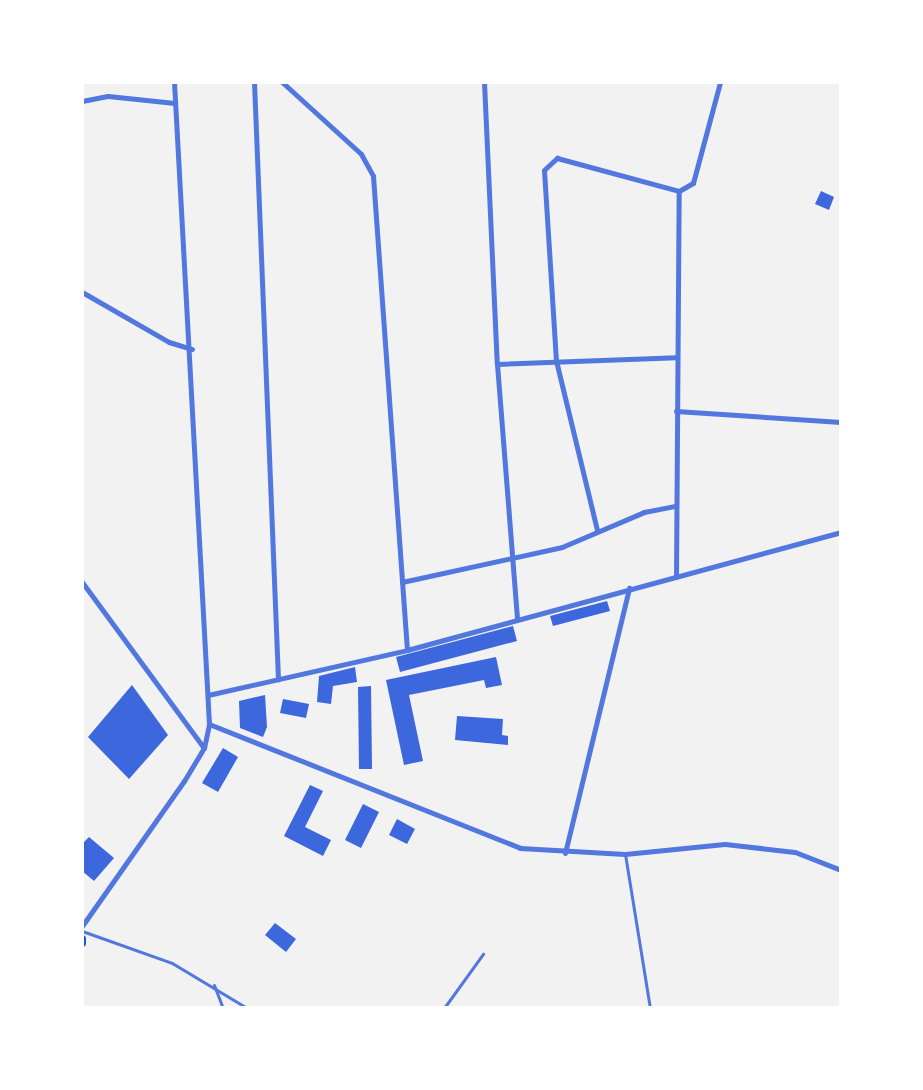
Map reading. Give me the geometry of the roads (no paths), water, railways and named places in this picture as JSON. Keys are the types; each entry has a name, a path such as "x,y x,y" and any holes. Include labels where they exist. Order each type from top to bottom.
{"street":[{"path":"82,929 204,748 209,724 192,349 174,82"},
{"path":"254,82 278,680"},
{"path":"282,82 361,154 373,176 407,650"},
{"path":"484,82 497,364 517,619"},
{"path":"597,530 556,361 545,201 549,160 570,161 679,191 693,183 720,82"},
{"path":"82,101 108,96 175,103"},
{"path":"676,577 679,191"},
{"path":"82,292 169,342 192,349"},
{"path":"497,364 676,357"},
{"path":"676,411 841,422"},
{"path":"402,582 562,547 597,530 675,506"},
{"path":"208,695 407,650 841,532"},
{"path":"82,582 204,748"},
{"path":"565,853 629,588"},
{"path":"209,724 520,848 565,853 625,854 725,844 795,852 841,870"}],"lane":[{"path":"625,854 650,1008"},
{"path":"82,929 172,963 214,984 247,1008"},
{"path":"444,1008 483,954"},
{"path":"214,984 223,1008"}]}
